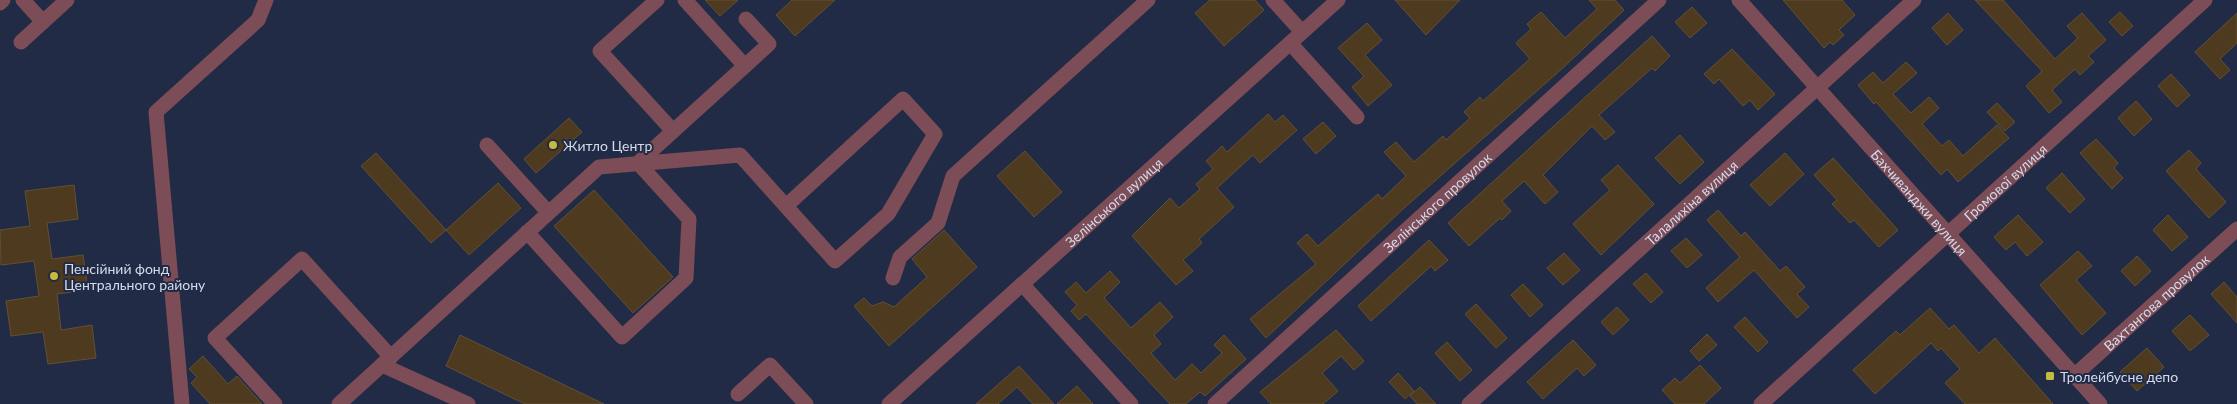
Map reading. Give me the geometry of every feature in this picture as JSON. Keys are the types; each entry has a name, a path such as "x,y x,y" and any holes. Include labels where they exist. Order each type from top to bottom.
{"street":[{"path":"0,3 3,0"},
{"path":"23,0 43,22"},
{"path":"21,42 67,0"},
{"path":"182,404 156,112 258,20 266,0"},
{"path":"657,0 600,52 673,131"},
{"path":"685,0 745,66"},
{"path":"893,278 900,257 938,223 953,176 1148,0"},
{"path":"1274,0 1302,32"},
{"name":"Зелінського вулиця","path":"889,404 1338,0"},
{"name":"Зелінського провулок","path":"1215,404 1659,0"},
{"name":"Бахчиванджи вулиця","path":"1739,0 2075,376 2093,401"},
{"name":"Талалихіна вулиця","path":"1469,404 1914,0"},
{"name":"Громової вулиця","path":"1761,404 1949,235 2205,0"},
{"path":"638,163 769,44 746,19"},
{"path":"1290,43 1357,117"},
{"path":"339,404 598,166 740,155 786,206 836,261 888,214 935,134 904,99 786,206"},
{"path":"487,145 548,212"},
{"path":"527,232 622,336 686,278 689,219 638,163"},
{"name":"Вахтангова провулок","path":"2075,376 2237,229"},
{"path":"275,404 215,338 302,259 386,361 468,404"},
{"path":"1022,284 1131,404"},
{"path":"738,394 770,365 806,404"}],"building":[{"path":"705,0 738,0 720,16"},
{"path":"792,0 835,0 795,36 776,15"},
{"path":"1210,0 1255,0 1264,10 1224,46 1195,13"},
{"path":"1395,0 1460,0 1426,35"},
{"path":"1589,0 1615,0 1624,10 1565,66 1403,209 1266,338 1250,319 1316,264 1297,243 1307,234 1318,246 1378,194 1382,199 1406,176 1384,152 1396,142 1414,162 1443,136 1446,140 1470,118 1464,112 1480,97 1483,101 1530,59 1516,43 1531,29 1527,24 1541,12 1565,38 1597,9"},
{"path":"1783,0 1842,0 1855,15 1839,30 1844,35 1833,45 1830,42 1824,48"},
{"path":"1975,0 2003,0 2055,59 2078,38 2067,26 2082,13 2106,40 2088,56 2094,62 2080,75 2075,69 2052,90 2062,102 2049,113 2026,86 2042,71"},
{"path":"1692,7 1707,23 1690,38 1675,22"},
{"path":"2120,12 2133,26 2122,36 2109,22"},
{"path":"1948,13 1963,30 1947,45 1932,28"},
{"path":"2237,13 2237,43 2220,59 2230,70 2220,79 2195,52"},
{"path":"1367,23 1382,40 1365,55 1392,85 1368,106 1352,87 1364,76 1338,48"},
{"path":"1652,36 1670,56 1655,71 1652,68 1599,115 1615,132 1605,140 1592,126 1543,175 1558,192 1545,204 1524,181 1502,201 1511,211 1502,220 1500,218 1469,246 1448,223"},
{"path":"1732,49 1775,94 1758,110 1750,100 1743,106 1719,79 1714,84 1704,74"},
{"path":"1906,62 1917,73 1893,94 1911,113 1929,97 1939,108 1922,124 1942,146 1949,140 1963,156 1997,125 2009,138 1958,182 1947,169 1941,175 1876,102 1874,104 1858,85 1873,72 1883,83"},
{"path":"2171,74 2190,95 2177,107 2158,86"},
{"path":"2136,101 2152,119 2134,136 2118,118"},
{"path":"1997,103 2015,122 2005,131 1987,112"},
{"path":"1268,114 1275,122 1283,115 1297,130 1260,163 1253,155 1217,188 1234,207 1199,239 1202,243 1183,260 1193,271 1176,285 1132,236 1170,198 1179,208 1200,189 1196,184 1213,169 1206,161 1222,146 1227,152"},
{"path":"569,118 582,132 536,173 524,159"},
{"path":"1323,122 1336,136 1316,154 1303,139"},
{"path":"1680,135 1704,162 1680,184 1655,158"},
{"path":"2096,139 2118,163 2114,168 2123,178 2112,189 2080,153"},
{"path":"2189,150 2201,163 2196,169 2226,202 2209,218 2166,171"},
{"path":"1025,151 1062,192 1034,217 997,176"},
{"path":"376,153 446,230 431,243 361,166"},
{"path":"1785,153 1804,174 1770,206 1750,185"},
{"path":"1833,158 1898,230 1879,247 1854,220 1850,223 1832,204 1837,200 1814,175"},
{"path":"1618,165 1654,204 1601,255 1573,224 1610,190 1601,180"},
{"path":"2062,173 2085,199 2070,213 2046,188"},
{"path":"498,183 521,208 469,255 446,230"},
{"path":"74,185 78,219 47,223 52,259 83,255 88,290 57,294 61,330 92,325 96,358 48,364 43,332 11,336 6,301 39,296 34,261 1,265 0,230 30,226 25,191"},
{"path":"594,190 673,277 633,313 554,226"},
{"path":"1718,210 1741,236 1745,232 1780,271 1786,266 1805,287 1797,294 1809,307 1797,318 1754,270 1718,302 1706,288 1740,257 1707,220"},
{"path":"2018,215 2043,242 2027,256 2015,242 2006,250 1994,237"},
{"path":"2168,215 2188,237 2172,251 2153,230"},
{"path":"944,230 977,267 889,346 854,306 864,298 872,306 883,302 894,307 927,277 912,259"},
{"path":"1686,238 1702,255 1687,268 1671,251"},
{"path":"1429,240 1448,260 1435,271 1431,266 1371,321 1358,306"},
{"path":"2078,251 2092,266 2076,280 2106,313 2082,335 2040,285"},
{"path":"1564,253 1580,270 1563,285 1547,268"},
{"path":"2137,256 2151,271 2135,286 2121,271"},
{"path":"1110,271 1120,282 1104,298 1131,328 1160,302 1173,317 1154,335 1161,344 1151,353 1175,380 1192,364 1201,373 1222,353 1214,345 1224,335 1246,359 1205,396 1200,392 1186,404 1170,404 1086,314 1079,320 1071,311 1077,305 1065,292 1076,282 1086,293"},
{"path":"1646,273 1663,292 1651,303 1633,284"},
{"path":"2224,282 2237,297 2237,323 2211,294"},
{"path":"1523,284 1543,305 1530,317 1511,295"},
{"path":"1476,304 1507,338 1496,348 1465,314"},
{"path":"1617,307 1629,320 1613,335 1601,322"},
{"path":"1930,308 1949,329 1954,325 1979,353 1995,338 2053,404 1965,404 1945,383 1960,369 1941,348 1938,351 1931,343 1875,394 1853,370 1896,331 1900,335"},
{"path":"2190,315 2209,335 2190,351 2172,331"},
{"path":"1745,317 1768,342 1758,352 1734,327"},
{"path":"1336,330 1364,361 1354,370 1341,356 1322,373 1338,391 1323,404 1271,404 1260,392"},
{"path":"1707,334 1717,345 1699,361 1690,351"},
{"path":"460,335 604,404 525,404 446,366"},
{"path":"1573,340 1596,365 1584,376 1577,368 1543,399 1527,382"},
{"path":"1447,342 1472,370 1460,381 1435,353"},
{"path":"2147,348 2164,367 2137,391 2120,372"},
{"path":"203,356 228,384 237,376 262,404 210,404 191,383 197,377 189,369"},
{"path":"1700,365 1721,388 1704,404 1675,404 1662,390 1675,378 1680,383"},
{"path":"1019,366 1054,404 1033,404 1017,387 998,404 976,404"},
{"path":"1398,373 1414,391 1405,399 1389,382"},
{"path":"1077,386 1093,404 1057,404"},
{"path":"1420,387 1436,404 1417,404 1410,396"}],"place":[{"name":"Житло Центр","path":"553,145"},
{"name":"Пенсійний фонд Центрального району","path":"54,276"},
{"name":"Тролейбусне депо","path":"2050,376"}]}
